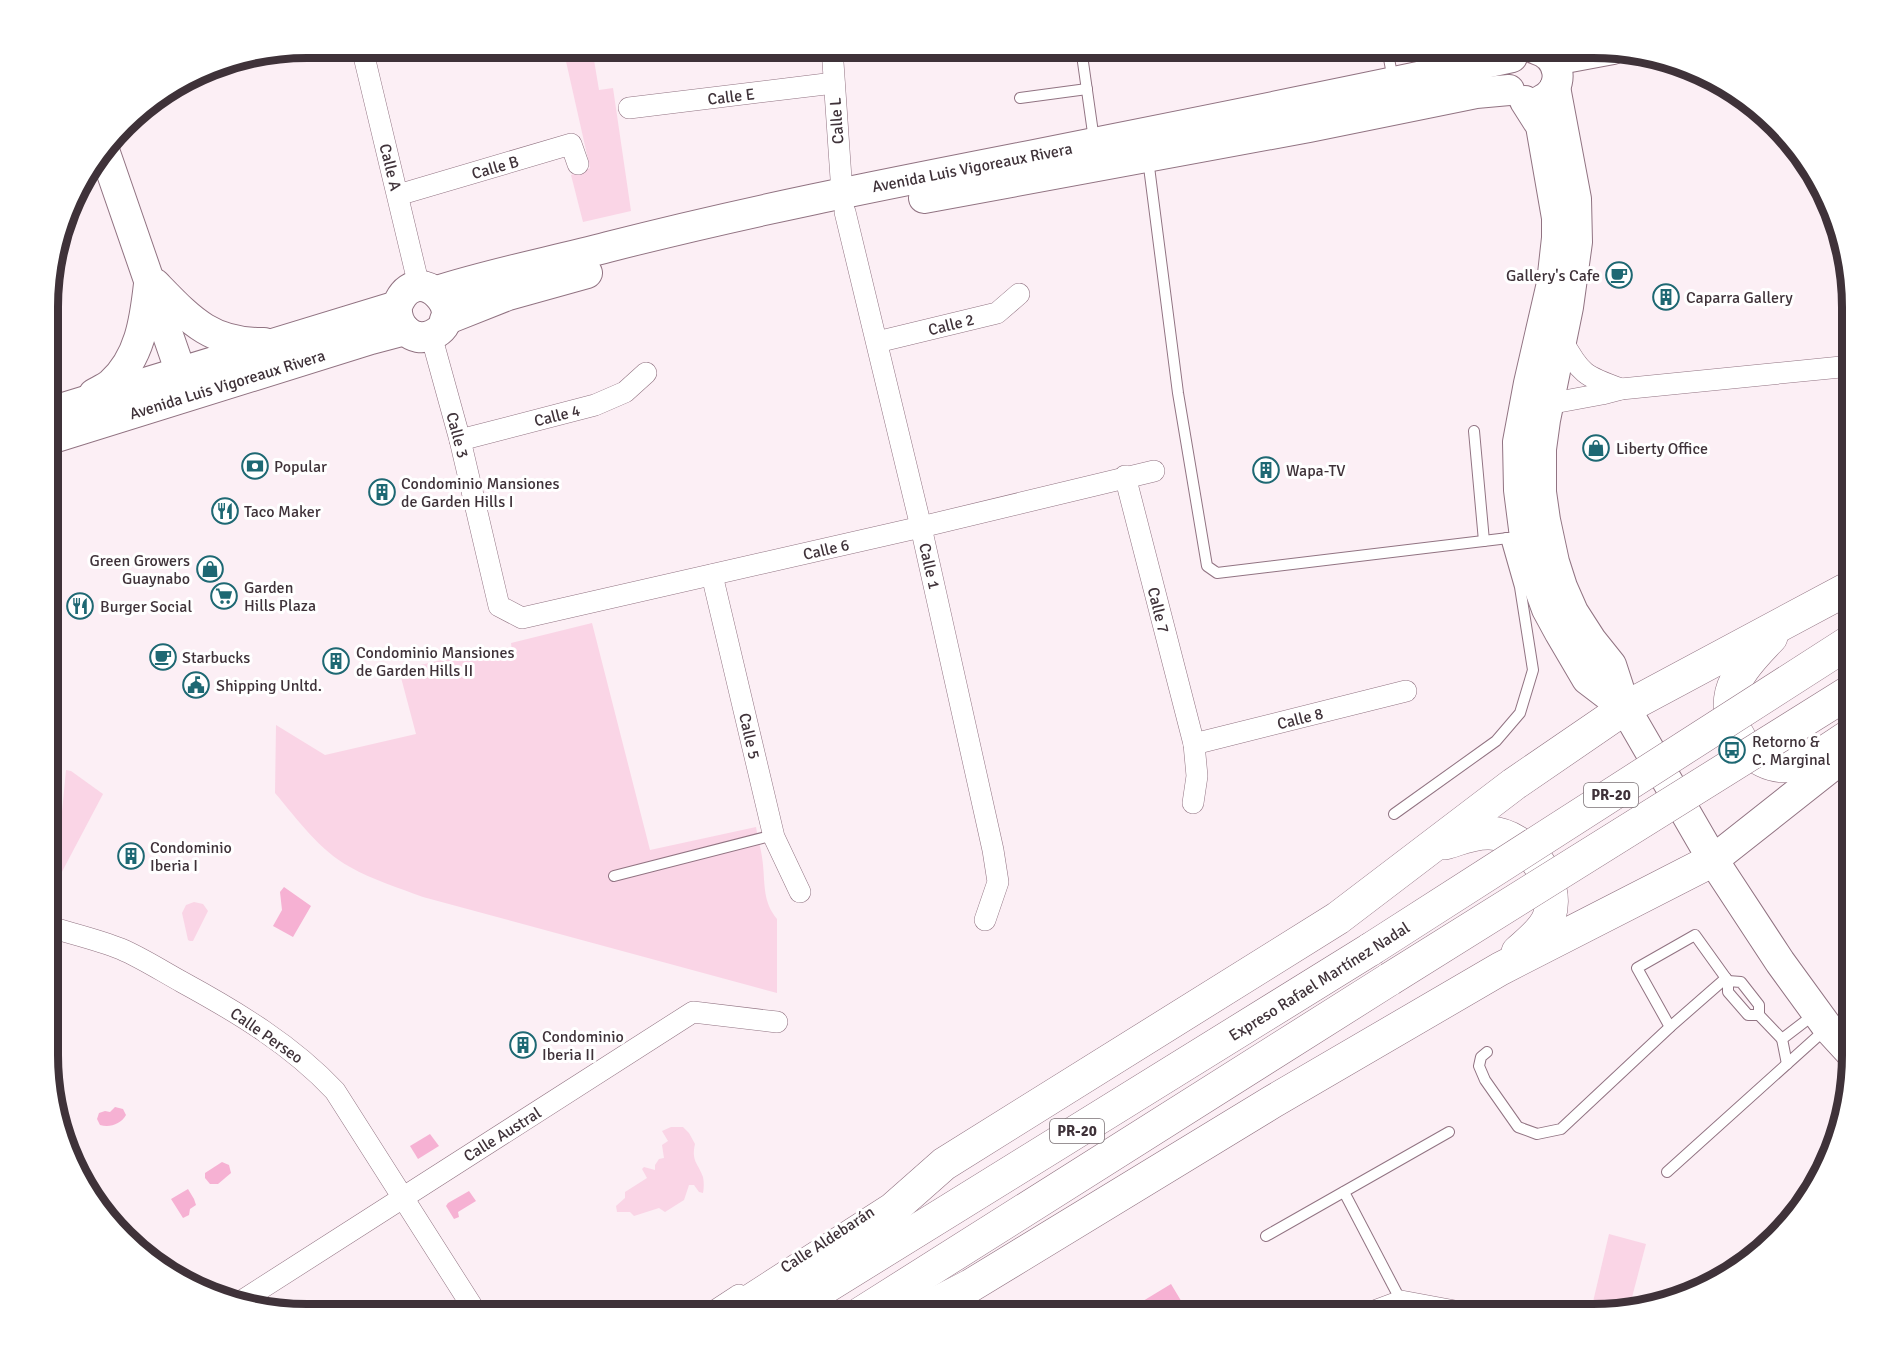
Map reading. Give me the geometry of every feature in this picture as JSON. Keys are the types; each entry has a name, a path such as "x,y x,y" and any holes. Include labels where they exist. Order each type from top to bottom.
{"highway":[{"path":"746,1304 893,1209 944,1164 1338,918 1514,784 1625,708 1842,592"},
{"path":"1784,623 1736,680 1731,703 1731,717 1735,729 1743,745 1763,761 1774,764 1793,765 1817,757 1842,741"},
{"name":"Expreso Rafael Martínez Nadal","path":"798,1304 1371,949 1842,646"},
{"name":"PR-20","path":"876,1304 1842,697"},
{"path":"1430,848 1476,833 1491,833 1519,843 1533,856 1543,872 1550,890 1552,905 1548,919 1542,929 1500,969"},
{"path":"935,1304 970,1286 1272,1102 1500,969 1713,860"}],"main road":[{"name":"Avenida Luis Vigoreaux Rivera","path":"58,436 420,323 508,295 844,202 1095,143 1394,83 1537,60 1543,99 1534,102 1517,95 1476,93 1148,157 844,202 695,225 580,255 428,289 405,292 420,323"},
{"path":"1625,708 1587,679 1547,609 1515,537 1519,490 1518,442 1552,283 1557,238 1555,207 1541,126 1505,82 1507,64 1537,60 1572,177 1577,219 1574,266 1548,404 1540,473 1545,520 1562,587 1591,640 1611,665 1625,708 1713,860 1754,925 1842,1040"},
{"path":"107,160 181,373"},
{"path":"149,278 182,312 212,333 228,340 244,343 277,343"},
{"path":"63,408 110,385 125,366 136,348 142,331 149,278"},
{"path":"420,323 446,304 442,297 428,289"},
{"name":"Avenida Luis Vigoreaux Rivera","path":"63,408 277,343 420,323"},
{"path":"1713,860 1842,759"}],"street":[{"name":"Calle A","path":"365,58 399,195 428,289"},
{"name":"Calle L","path":"833,58 844,202"},
{"name":"Calle E","path":"628,108 834,83"},
{"name":"Calle B","path":"399,195 571,144 578,164"},
{"name":"Calle 1","path":"844,202 921,526 993,850 998,882 986,920"},
{"name":"Calle 2","path":"877,342 997,312 1019,294"},
{"name":"Calle 3","path":"420,323 460,440 499,606"},
{"path":"1561,339 1581,371 1592,379 1621,388"},
{"path":"1548,404 1621,388 1842,367"},
{"name":"Calle 4","path":"460,440 595,405 625,392 646,373"},
{"name":"Calle 6","path":"499,606 522,618 1154,471"},
{"name":"Calle 7","path":"1125,476 1194,744 1197,776 1193,803"},
{"name":"Calle 5","path":"712,575 774,836 800,892"},
{"name":"Calle 8","path":"1194,744 1406,691"},
{"name":"Calle Perseo","path":"58,930 120,949 214,999 293,1051 317,1072 335,1091 471,1304"},
{"name":"Calle Austral","path":"249,1296 693,1012 777,1022"},
{"name":"Calle Aldebarán","path":"726,1304 944,1164"},
{"path":"948,1304 970,1286"},
{"path":"1391,1304 1401,1300 1421,1304"}],"lane":[{"path":"1082,58 1095,143"},
{"path":"1389,58 1394,83"},
{"path":"1020,98 1087,89"},
{"path":"1148,157 1178,393 1207,566 1217,573 1515,537 1533,670 1520,713 1496,741 1394,814"},
{"path":"1474,431 1484,541"},
{"path":"614,876 774,836"},
{"path":"1670,1027 1637,968 1695,935 1727,980 1728,992 1748,1015 1759,1015 1782,1039 1787,1064"},
{"path":"1487,1052 1481,1057 1479,1066 1485,1080 1518,1127 1537,1134 1561,1129 1670,1027 1727,980 1741,982 1760,1005 1759,1015"},
{"path":"1782,1039 1829,1021"},
{"path":"1667,1172 1787,1064 1829,1021"},
{"path":"1266,1236 1449,1132"},
{"path":"1344,1192 1401,1300"}],"shaded area":[{"path":"565,58 594,58 599,90 613,88 631,211 583,222 571,175 590,168"},
{"path":"592,623 650,850 756,827 767,900 777,919 777,993 423,897 377,880 350,867 328,852 275,793 276,725 325,755 416,734 399,670 497,647 499,655 512,652 511,643"},
{"path":"66,770 71,771 103,794 58,879 58,854"},
{"path":"284,887 311,906 293,937 273,926 282,910 280,892"},
{"path":"194,902 203,904 208,911 193,941 190,941 182,913 186,905"},
{"path":"115,1107 123,1109 126,1115 124,1118 115,1124 100,1125 97,1119 99,1113 110,1112"},
{"path":"671,1127 683,1127 695,1144 694,1158 703,1177 703,1193 699,1192 694,1185 689,1185 684,1200 665,1212 659,1208 634,1216 630,1212 617,1212 616,1206 625,1198 625,1192 647,1178 642,1169 644,1167 655,1170 659,1159 664,1158 662,1145 668,1141 662,1131"},
{"path":"430,1134 439,1146 418,1159 410,1146"},
{"path":"222,1162 229,1165 231,1173 218,1184 210,1184 205,1178 205,1173"},
{"path":"188,1189 196,1205 190,1209 189,1215 183,1218 171,1199"},
{"path":"469,1191 476,1201 458,1212 459,1217 454,1219 446,1206"},
{"path":"1609,1234 1646,1244 1631,1300 1592,1304"},
{"path":"1171,1284 1183,1304 1145,1304 1143,1301"}],"place":[{"name":"Gallery's Cafe","path":"1619,275"},
{"name":"Caparra Gallery","path":"1666,297"},
{"name":"Liberty Office","path":"1596,448"},
{"name":"Popular","path":"255,466"},
{"name":"Wapa-TV","path":"1266,470"},
{"name":"Condominio Mansiones de Garden Hills I","path":"382,492"},
{"name":"Taco Maker","path":"225,511"},
{"name":"Green Growers Guaynabo","path":"210,569"},
{"name":"Garden Hills Plaza","path":"224,596"},
{"name":"Burger Social","path":"80,606"},
{"name":"Starbucks","path":"163,657"},
{"name":"Condominio Mansiones de Garden Hills II","path":"336,661"},
{"name":"Shipping Unltd.","path":"196,685"},
{"name":"Retorno & C. Marginal","path":"1732,750"},
{"name":"Condominio Iberia I","path":"131,856"},
{"name":"Condominio Iberia II","path":"523,1045"}]}
